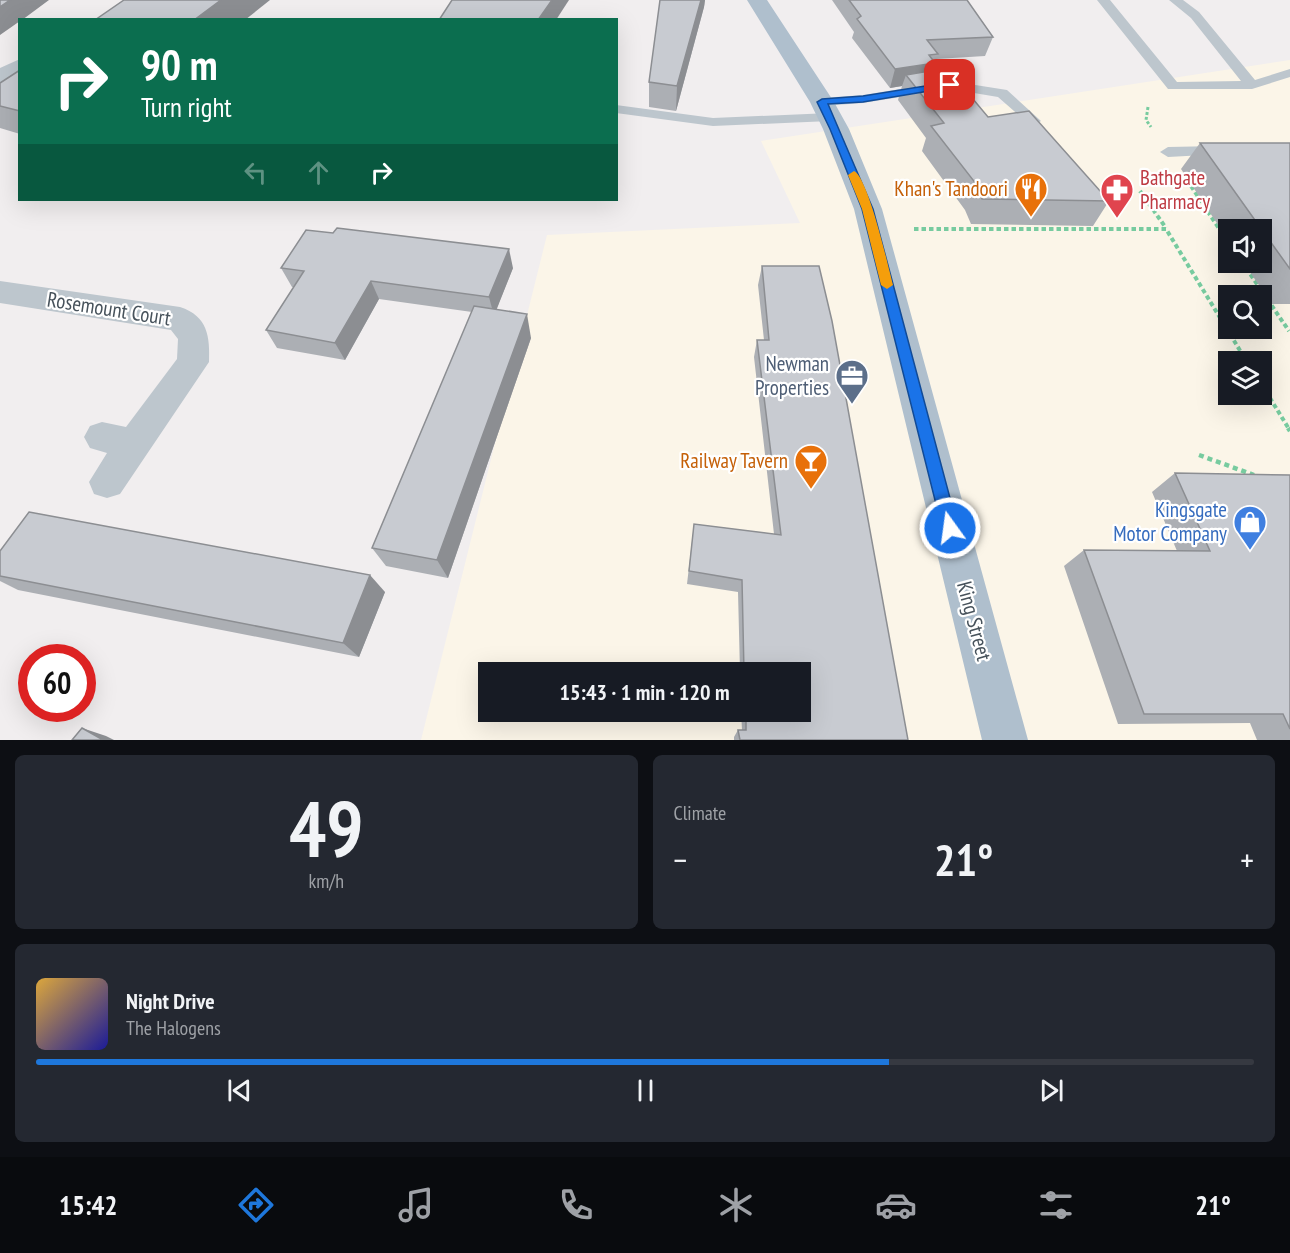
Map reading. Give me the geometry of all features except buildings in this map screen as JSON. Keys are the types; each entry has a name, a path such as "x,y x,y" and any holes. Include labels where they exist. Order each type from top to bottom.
{"main road":[{"name":"King Street","path":"757,0 826,109 868,209 1005,740"}],"street":[{"path":"0,78 18,67"},
{"name":"Rosemount Court","path":"0,292 180,319 194,336 193,362 118,440 107,482"}],"lane":[{"path":"1103,0 1173,86 1252,85 1290,73"},
{"path":"1175,0 1195,15 1252,85"},
{"path":"618,109 713,122 826,109 863,99 950,85 1002,93 1034,121"},
{"path":"1168,152 1234,151"}],"path":[{"path":"1140,192 1166,229 1240,351"},
{"path":"872,229 1166,229"},
{"path":"1250,273 1290,332"},
{"path":"1272,401 1290,431"},
{"path":"1199,455 1262,478"}],"shaded area":[{"path":"1290,60 1290,740 421,740 547,235 800,223 761,141"}],"slow traffic":[{"path":"854,175 868,209 887,285"}],"place":[{"name":"Khan's Tandoori","path":"1031,218"},
{"name":"Bathgate Pharmacy","path":"1117,219"},
{"name":"Newman Properties","path":"852,405"},
{"name":"Railway Tavern","path":"811,490"},
{"name":"Kingsgate Motor Company","path":"1250,551"}],"route":[{"path":"950,85 863,99 822,102 836,129 868,209 950,528"}]}
